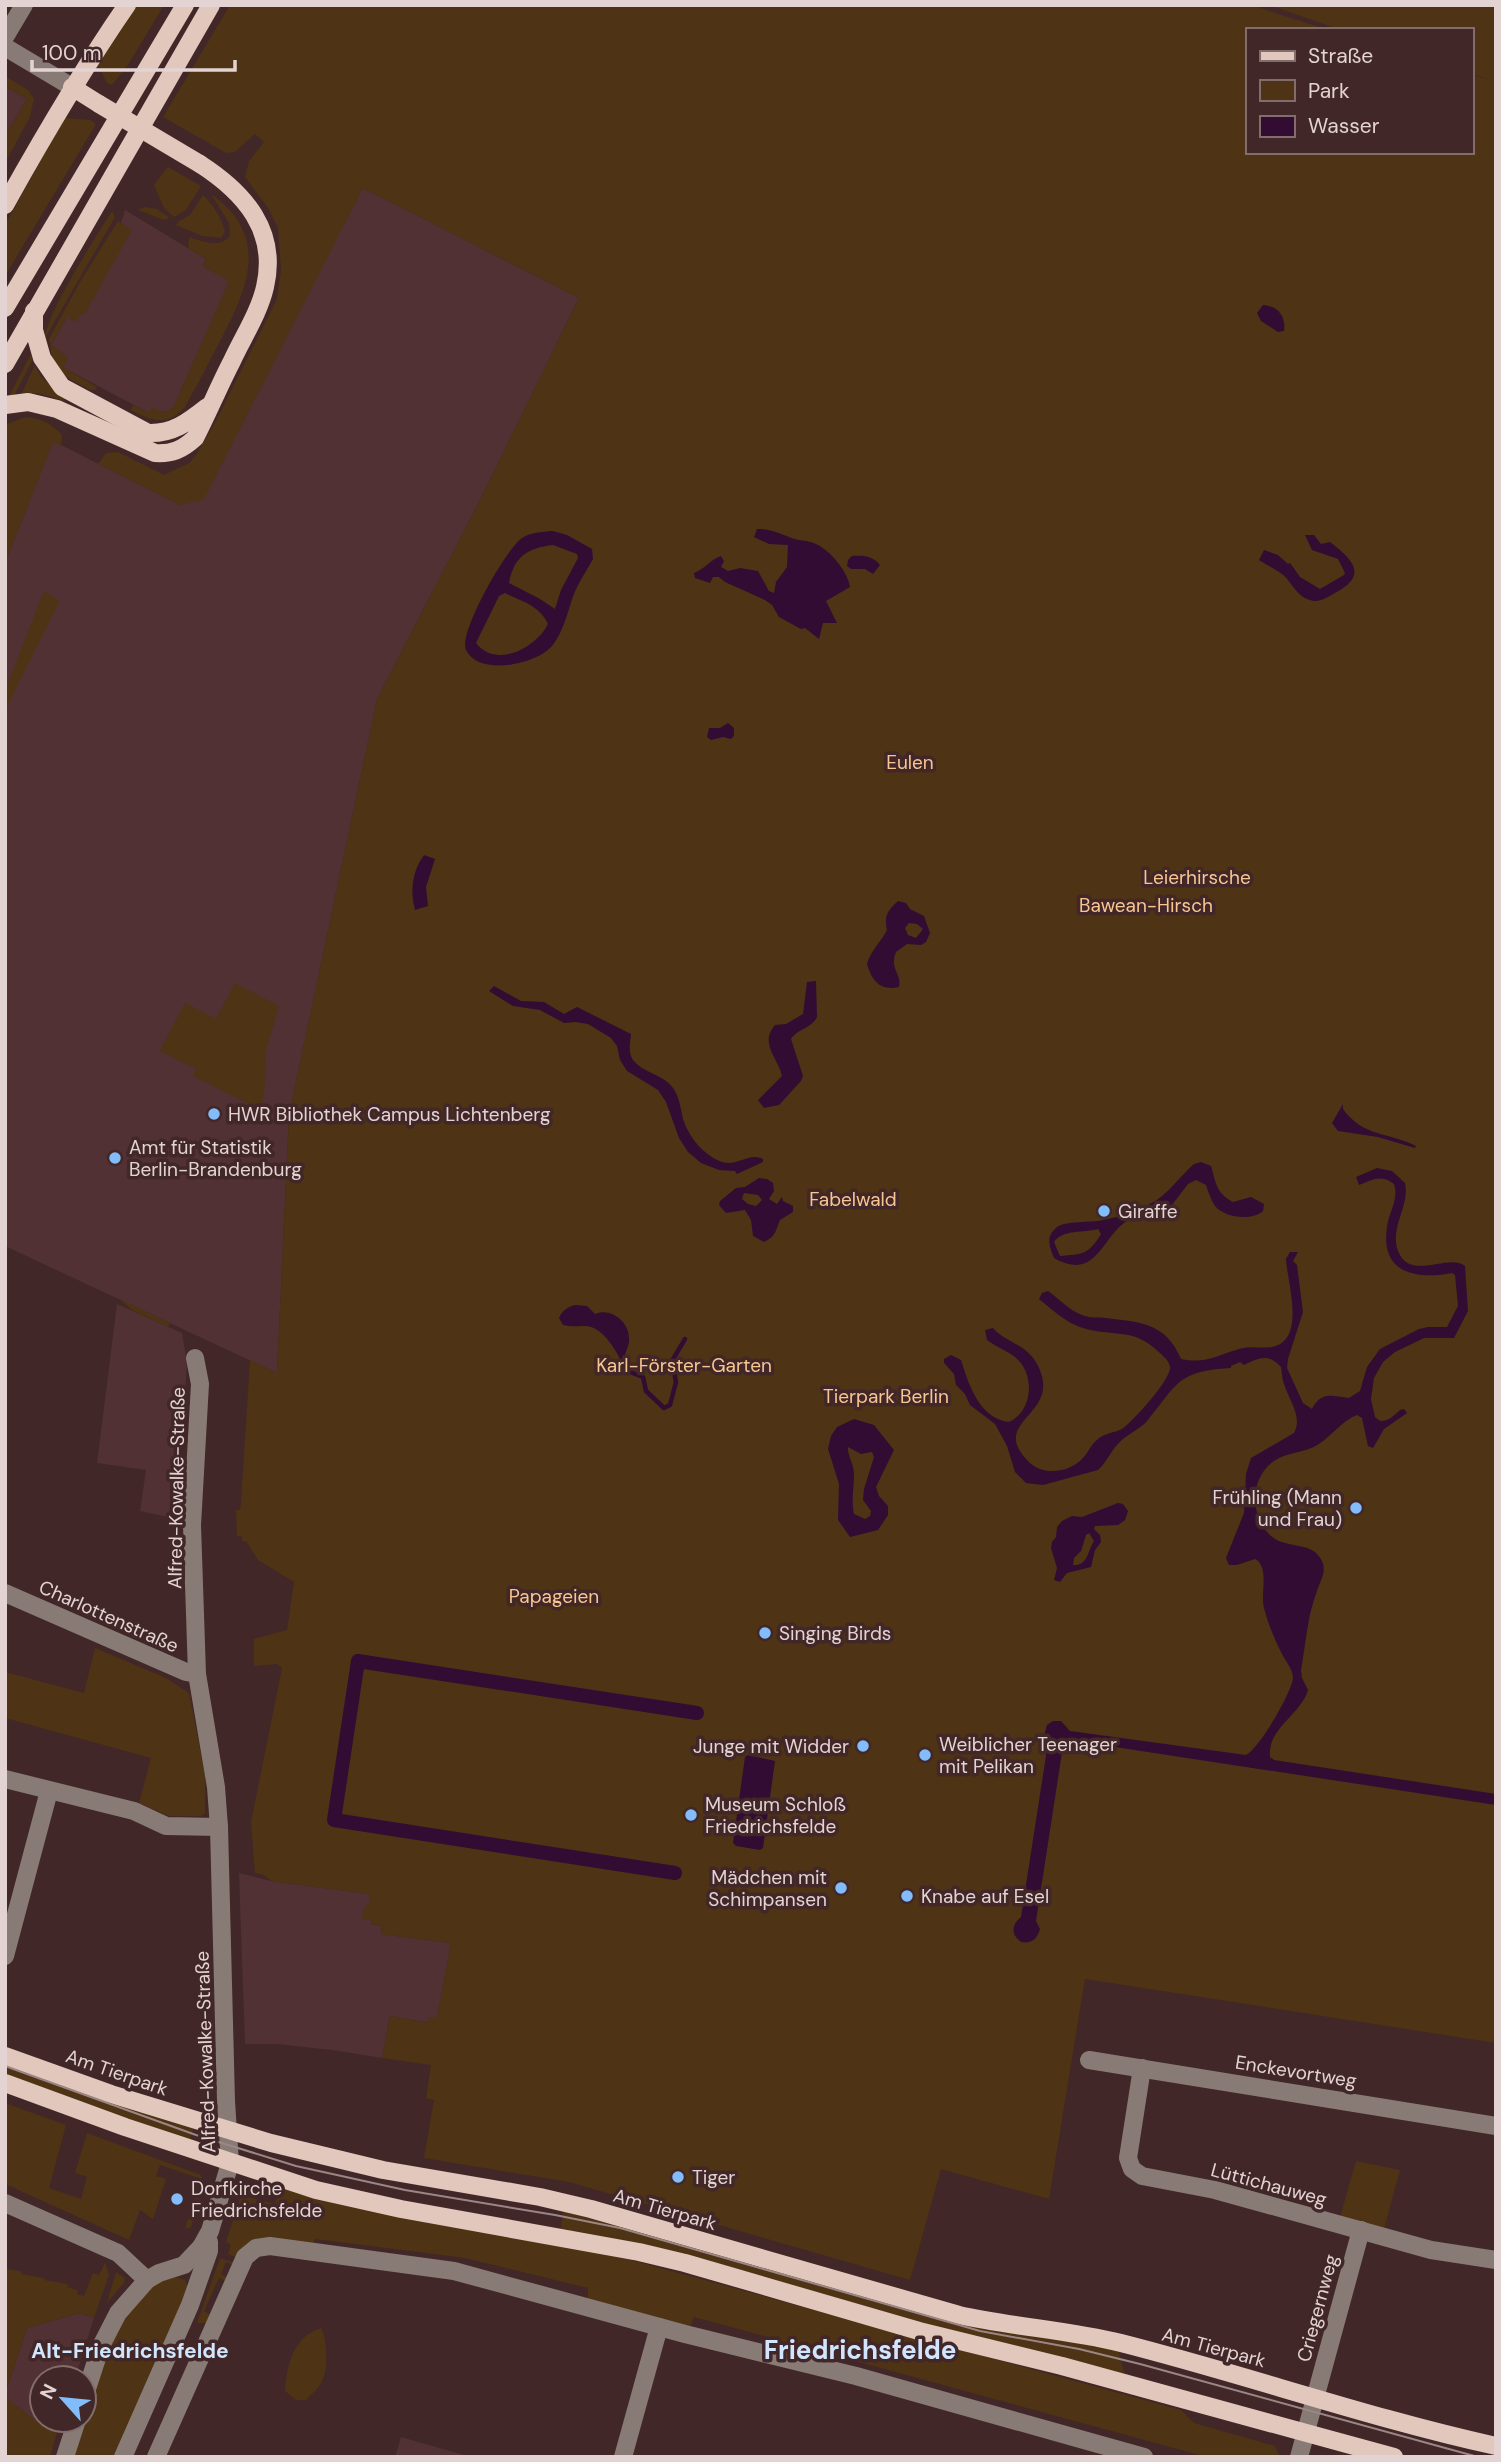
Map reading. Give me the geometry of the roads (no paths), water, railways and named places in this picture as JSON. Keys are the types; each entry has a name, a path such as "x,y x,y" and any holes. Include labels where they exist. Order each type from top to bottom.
{"main road":[{"path":"5,205 72,87 127,5"},
{"path":"5,308 185,5"},
{"path":"5,364 211,5"},
{"path":"5,405 28,402 42,404 146,450 166,454 183,449 195,438 260,305 268,271 267,244 245,199 214,173 72,87"},
{"path":"34,310 34,330 46,366 62,387 81,398 148,433 163,434 185,425 210,404"},
{"name":"Am Tierpark","path":"5,2056 111,2094 331,2159 540,2197 591,2209 959,2315 994,2323 1105,2339 1355,2410 1496,2446"},
{"path":"5,2083 230,2163 316,2190 674,2260 919,2331 1062,2366 1394,2457"}],"street":[{"path":"5,37 24,5"},
{"path":"5,47 72,87"},
{"name":"Alfred-Kowalke-Straße","path":"95,2364 112,2322 147,2280 192,2260 209,2231 230,2163 219,1827 216,1787 197,1674 192,1525 201,1384 195,1358"},
{"name":"Charlottenstraße","path":"5,1593 186,1672 197,1674"},
{"path":"5,1779 134,1811 166,1826 219,1827"},
{"path":"5,1956 49,1791"},
{"name":"Enckevortweg","path":"1089,2060 1496,2126"},
{"name":"Lüttichauweg","path":"1142,2068 1128,2158 1132,2169 1142,2176 1215,2190 1431,2250 1496,2260"},
{"path":"5,2203 118,2253 147,2280"},
{"name":"Alfred-Kowalke-Straße","path":"123,2457 182,2323 209,2251 209,2231"},
{"name":"Criegernweg","path":"1315,2397 1361,2231"},
{"path":"156,2457 245,2257 256,2248 270,2246 454,2271 659,2327 856,2376 1144,2457"},
{"path":"182,2323 210,2336"},
{"path":"623,2457 659,2327"},
{"path":"1298,2457 1315,2397"},
{"path":"65,2457 72,2434"}],"water":[{"path":"1263,305 1273,307 1280,313 1284,321 1284,331 1278,332 1261,321 1257,313"},
{"path":"757,529 816,544 832,556 846,575 850,587 826,601 837,623 823,623 819,639 805,628 801,629 779,617 772,605 765,600 719,577 713,577 710,583 695,578 694,573 721,556 724,561 721,567 728,571 740,568 758,571 769,591 774,593 776,582 787,567 788,545 769,544 754,537"},
{"path":"553,531 567,535 592,549 593,559 577,587 557,639 545,652 522,662 495,665 473,658 466,650 465,641 469,627 505,558 522,538 533,533","holes":["553,545 577,554 578,558 561,590 555,609 509,583 514,566 524,555 536,548","505,593 535,608 548,624 534,641 504,655 484,651 476,643 499,596"]},
{"path":"1305,535 1314,535 1321,544 1330,542 1346,555 1354,568 1352,580 1345,587 1319,600 1313,601 1302,596 1282,574 1259,560 1264,550 1278,555 1290,563 1300,577 1320,589 1344,575 1338,559 1312,550"},
{"path":"852,556 868,557 880,565 873,574 865,569 851,569 847,566"},
{"path":"728,723 734,728 734,736 731,739 723,737 711,740 707,737 709,728 720,728"},
{"path":"424,855 435,859 426,887 428,906 415,910 413,881"},
{"path":"898,901 906,903 910,909 924,916 930,933 926,942 921,945 907,944 896,952 894,963 899,987 892,988 878,983 867,964 887,930 886,917","holes":["909,923 917,924 923,929 916,938 908,935 905,928"]},
{"path":"816,981 817,1017 812,1024 791,1039 803,1076 801,1081 779,1105 764,1108 758,1100 782,1076 769,1044 771,1032 775,1025 786,1024 803,1014 807,982"},
{"path":"494,986 521,1001 544,1002 564,1014 577,1007 631,1034 631,1057 642,1068 673,1088 686,1126 703,1150 722,1162 733,1163 758,1157 763,1159 763,1162 737,1174 735,1171 719,1170 701,1163 688,1152 679,1138 666,1102 658,1090 627,1071 611,1038 588,1024 564,1023 540,1010 513,1006 489,991"},
{"path":"1343,1104 1343,1109 1359,1125 1416,1146 1415,1148 1378,1137 1338,1131 1332,1123"},
{"path":"1201,1162 1211,1166 1218,1187 1227,1199 1233,1202 1251,1197 1264,1204 1263,1211 1246,1217 1225,1213 1215,1206 1206,1185 1196,1180 1188,1184 1165,1214 1141,1216 1127,1221 1089,1261 1080,1265 1068,1264 1054,1258 1049,1239 1060,1225 1109,1219 1145,1207 1162,1196 1194,1164","holes":["1098,1229 1101,1234 1088,1250 1074,1255 1060,1256 1054,1242 1063,1235 1074,1232"]},
{"path":"1377,1168 1392,1171 1405,1183 1405,1199 1396,1231 1397,1248 1402,1259 1419,1266 1449,1262 1465,1266 1468,1311 1454,1338 1424,1338 1395,1352 1383,1362 1374,1378 1371,1399 1375,1417 1383,1421 1400,1410 1404,1409 1407,1413 1384,1429 1373,1448 1368,1446 1362,1418 1357,1415 1319,1444 1274,1461 1260,1477 1255,1498 1259,1519 1264,1528 1277,1540 1318,1554 1324,1569 1311,1611 1301,1670 1308,1690 1299,1707 1274,1738 1270,1757 1274,1760 1496,1794 1496,1805 1069,1740 1063,1746 1036,1921 1040,1929 1034,1940 1021,1942 1015,1936 1014,1929 1021,1917 1048,1743 1044,1736 1047,1725 1053,1721 1061,1721 1070,1731 1246,1755 1259,1742 1281,1707 1293,1675 1266,1614 1262,1568 1255,1559 1229,1565 1226,1558 1244,1513 1246,1474 1251,1458 1294,1433 1297,1421 1283,1382 1281,1367 1268,1358 1244,1365 1240,1362 1231,1368 1200,1372 1181,1381 1145,1423 1115,1447 1098,1470 1043,1485 1026,1483 1015,1472 1007,1446 995,1424 970,1405 965,1394 956,1385 954,1374 944,1363 944,1359 951,1355 961,1360 972,1390 983,1407 990,1414 1009,1422 1022,1411 1026,1403 1028,1378 1017,1359 987,1340 985,1330 993,1328 1027,1352 1037,1364 1043,1381 1042,1395 1020,1426 1016,1435 1018,1447 1028,1461 1040,1469 1054,1471 1069,1468 1081,1460 1101,1437 1127,1425 1158,1390 1170,1367 1168,1361 1151,1345 1133,1336 1095,1331 1071,1323 1039,1299 1042,1293 1048,1291 1083,1315 1151,1326 1168,1338 1181,1359 1204,1360 1243,1348 1272,1347 1283,1342 1289,1334 1293,1309 1286,1259 1290,1252 1298,1252 1293,1261 1297,1265 1303,1312 1287,1368 1303,1403 1312,1409 1323,1397 1349,1398 1360,1391 1367,1367 1380,1349 1419,1329 1447,1327 1458,1306 1455,1275 1414,1274 1395,1264 1389,1255 1387,1227 1395,1200 1394,1184 1381,1179 1359,1185 1356,1177"},
{"path":"759,1178 767,1179 773,1183 774,1191 769,1199 777,1204 782,1197 783,1201 793,1206 793,1212 780,1220 773,1236 764,1242 753,1236 751,1220 745,1210 726,1213 719,1205 720,1201 736,1188 745,1187","holes":["744,1193 758,1195 762,1200 756,1206 742,1199"]},
{"path":"575,1305 587,1306 595,1314 607,1312 622,1321 629,1338 624,1361 621,1361 603,1334 592,1327 563,1325 560,1316"},
{"path":"854,1419 874,1425 894,1450 876,1487 879,1496 888,1506 888,1515 878,1530 850,1537 838,1520 839,1484 828,1449 831,1436 837,1427","holes":["848,1447 861,1454 872,1452 874,1457 864,1489 863,1500 871,1511 870,1516 865,1519 854,1514 854,1470"]},
{"path":"1118,1503 1123,1504 1128,1511 1125,1520 1118,1525 1095,1526 1101,1542 1095,1550 1091,1567 1067,1573 1060,1582 1054,1580 1057,1568 1051,1548 1057,1527 1072,1516 1082,1517","holes":["1089,1533 1094,1541 1084,1561 1073,1565 1086,1535"]},
{"path":"748,1755 775,1761 763,1848 760,1850 736,1846 733,1843 745,1757"}],"waterway":[{"path":"622,1361 630,1372 643,1377 646,1391 664,1408 670,1405 676,1382 672,1361 685,1339"},
{"path":"675,1873 334,1820 358,1661 697,1713"}],"tram line":[{"path":"5,2066 196,2135 296,2166 405,2190 620,2228 980,2331 1079,2349 1140,2364 1478,2457"}],"place":[{"name":"HWR Bibliothek Campus Lichtenberg","path":"214,1114"},
{"name":"Amt für Statistik Berlin-Brandenburg","path":"115,1158"},
{"name":"Giraffe","path":"1104,1211"},
{"name":"Frühling (Mann und Frau)","path":"1356,1508"},
{"name":"Singing Birds","path":"765,1633"},
{"name":"Junge mit Widder","path":"863,1746"},
{"name":"Weiblicher Teenager mit Pelikan","path":"925,1755"},
{"name":"Museum Schloß Friedrichsfelde","path":"691,1815"},
{"name":"Mädchen mit Schimpansen","path":"841,1888"},
{"name":"Knabe auf Esel","path":"907,1896"},
{"name":"Tiger","path":"678,2177"},
{"name":"Dorfkirche Friedrichsfelde","path":"177,2199"}],"district":[{"name":"Friedrichsfelde","path":"860,2350"},
{"name":"Alt-Friedrichsfelde","path":"130,2351"}],"park label":[{"name":"Eulen","path":"910,762"},
{"name":"Leierhirsche","path":"1197,877"},
{"name":"Bawean-Hirsch","path":"1146,905"},
{"name":"Fabelwald","path":"853,1199"},
{"name":"Karl-Förster-Garten","path":"684,1365"},
{"name":"Tierpark Berlin","path":"886,1396"},
{"name":"Papageien","path":"554,1596"}]}
